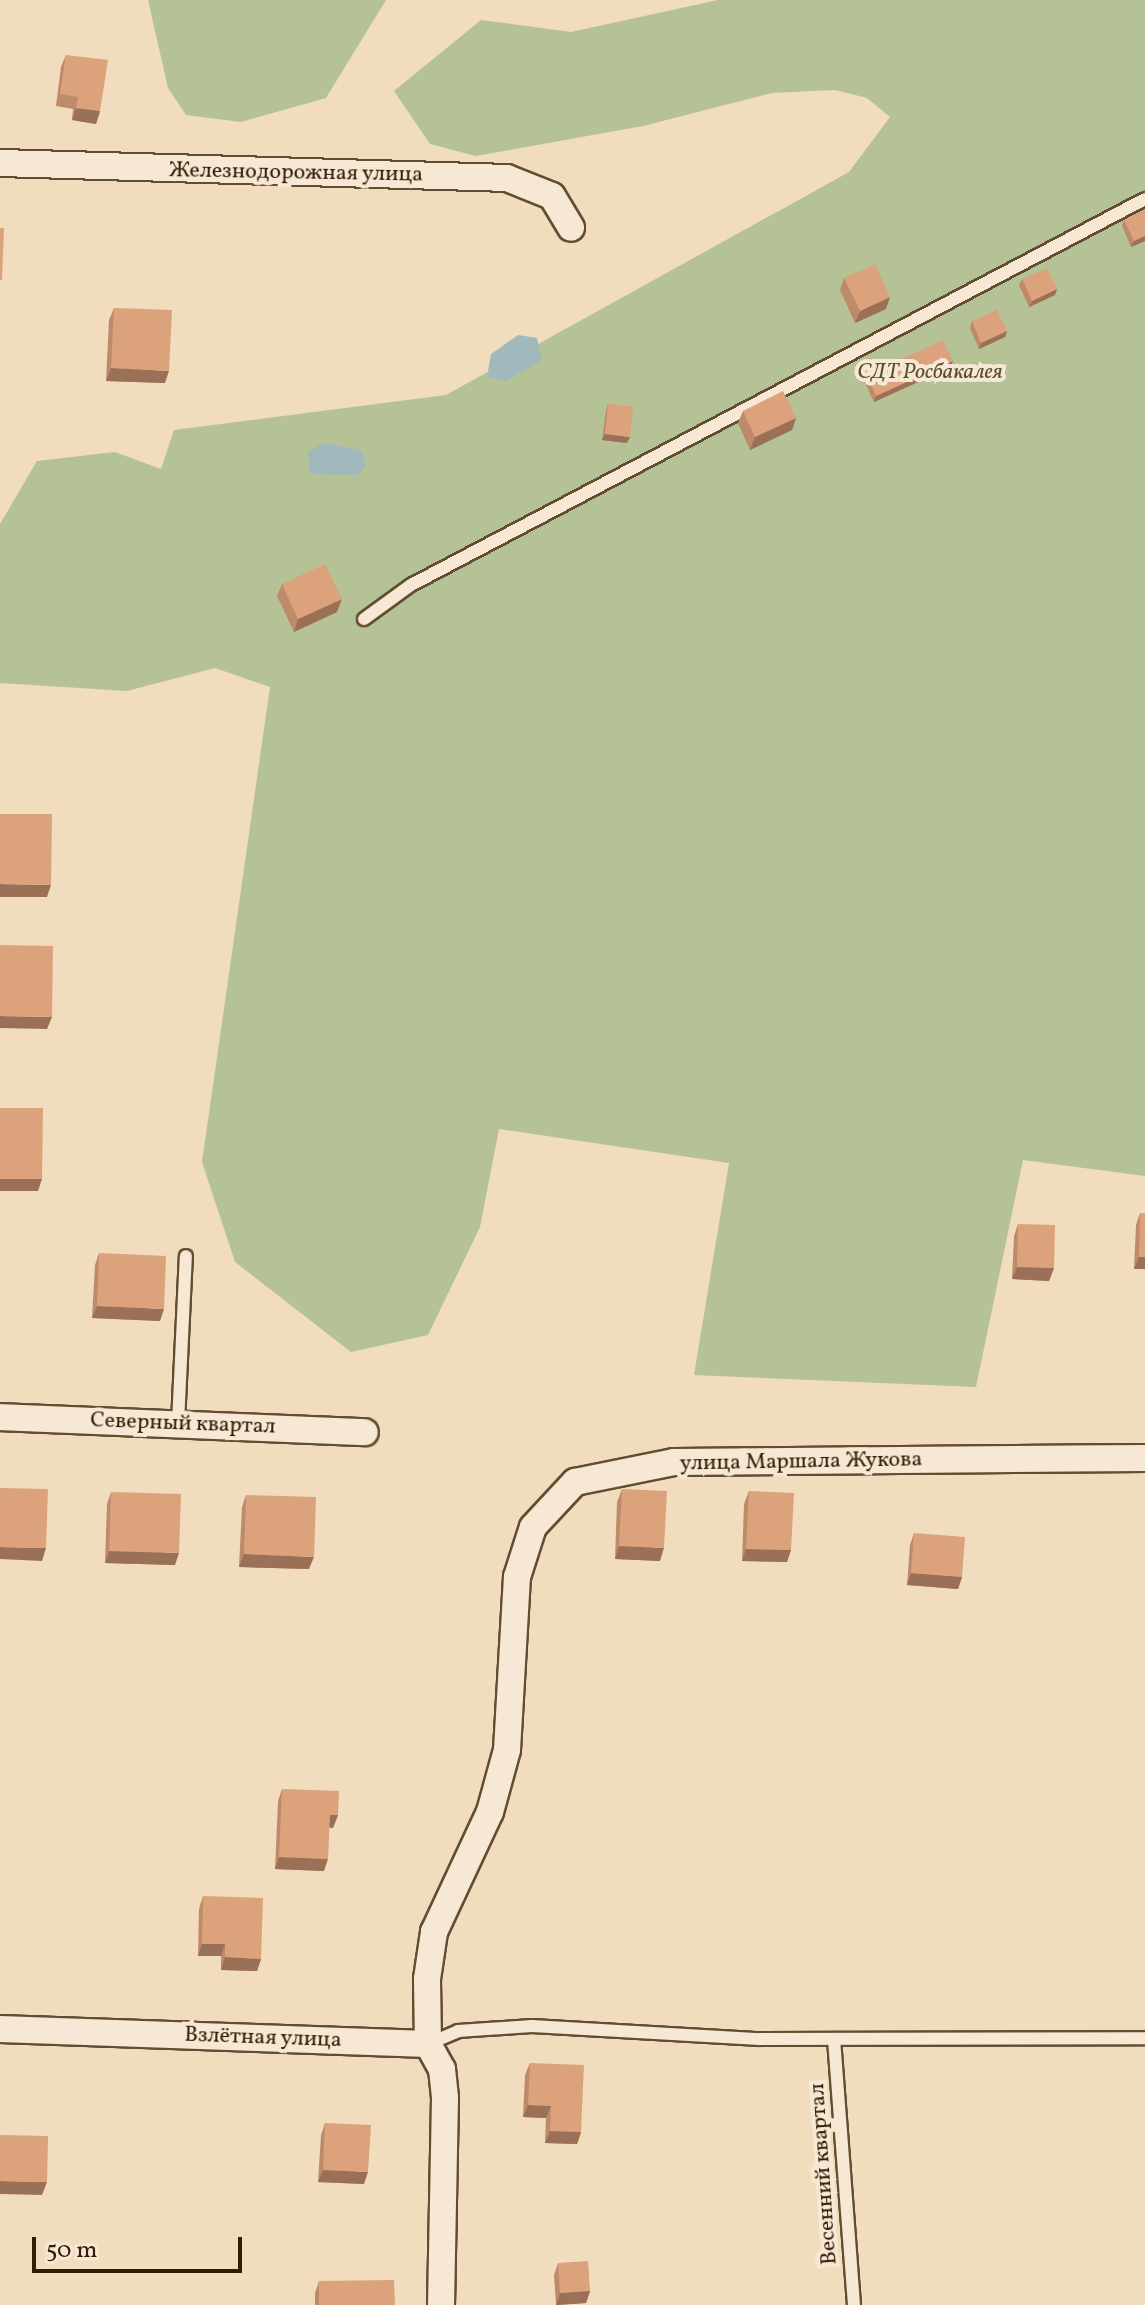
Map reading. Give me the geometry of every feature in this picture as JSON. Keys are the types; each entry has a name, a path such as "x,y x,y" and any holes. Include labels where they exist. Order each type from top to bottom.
{"street":[{"name":"Железнодорожная улица","path":"0,163 507,178 552,196 571,228"},
{"name":"Северный квартал","path":"0,1417 365,1432"},
{"name":"улица Маршала Жукова","path":"428,2044 427,1979 434,1932 490,1812 507,1750 517,1577 533,1527 575,1482 674,1462 1145,1458"},
{"name":"Взлётная улица","path":"0,2029 428,2044"},
{"path":"428,2044 442,2069 445,2137 441,2305"}],"lane":[{"path":"364,619 411,585 1145,199"},
{"path":"178,1423 186,1256"},
{"path":"428,2044 458,2031 532,2026 834,2039 1145,2038"},
{"name":"Весенний квартал","path":"834,2039 854,2305"}],"green space":[{"path":"148,0 386,0 326,98 241,122 186,115 168,88"},
{"name":"СДТ Росбакалея","path":"718,0 1145,0 1145,1176 1023,1160 976,1387 694,1375 729,1163 499,1129 480,1227 428,1335 351,1352 235,1262 202,1162 270,687 215,668 127,691 0,683 0,524 37,461 115,452 161,469 174,430 446,395 849,172 890,117 867,98 835,90 772,93 643,126 476,156 430,144 394,91 481,20 571,32"}],"water":[{"path":"518,335 537,338 542,360 506,381 487,377 491,354"},
{"path":"323,443 362,450 366,466 357,475 310,474 308,452"}],"building":[{"path":"66,55 108,60 100,111 76,108 78,97 60,94"},
{"path":"1145,210 1145,236 1134,241 1124,220"},
{"path":"0,228 4,228 2,280 0,280"},
{"path":"875,264 890,297 860,311 844,278"},
{"path":"1047,268 1057,289 1032,301 1022,279"},
{"path":"114,308 172,310 169,371 111,368"},
{"path":"997,310 1007,331 981,343 972,321"},
{"path":"943,340 953,361 876,396 867,375"},
{"path":"783,391 796,418 755,437 743,411"},
{"path":"608,404 633,407 630,437 605,434"},
{"path":"325,564 342,599 298,619 282,584"},
{"path":"0,814 52,814 51,885 0,884"},
{"path":"0,945 53,946 52,1017 0,1016"},
{"path":"0,1108 43,1108 42,1179 0,1179"},
{"path":"1140,1213 1145,1213 1145,1257 1139,1257"},
{"path":"1018,1224 1055,1225 1054,1268 1017,1267"},
{"path":"99,1253 166,1256 164,1309 97,1306"},
{"path":"0,1488 48,1489 46,1548 0,1547"},
{"path":"622,1489 667,1491 664,1548 619,1546"},
{"path":"749,1491 794,1493 791,1550 746,1549"},
{"path":"111,1492 181,1494 179,1553 109,1551"},
{"path":"246,1495 316,1497 314,1557 244,1554"},
{"path":"914,1533 965,1537 962,1577 911,1573"},
{"path":"282,1789 339,1791 338,1815 330,1815 328,1859 279,1857"},
{"path":"203,1896 263,1898 261,1959 225,1957 225,1944 202,1944"},
{"path":"530,2063 584,2065 581,2132 550,2131 551,2106 528,2105"},
{"path":"325,2123 371,2125 368,2172 323,2170"},
{"path":"0,2135 48,2136 47,2182 0,2181"},
{"path":"588,2261 590,2291 560,2293 558,2263"},
{"path":"394,2280 395,2305 319,2305 319,2281"}]}
